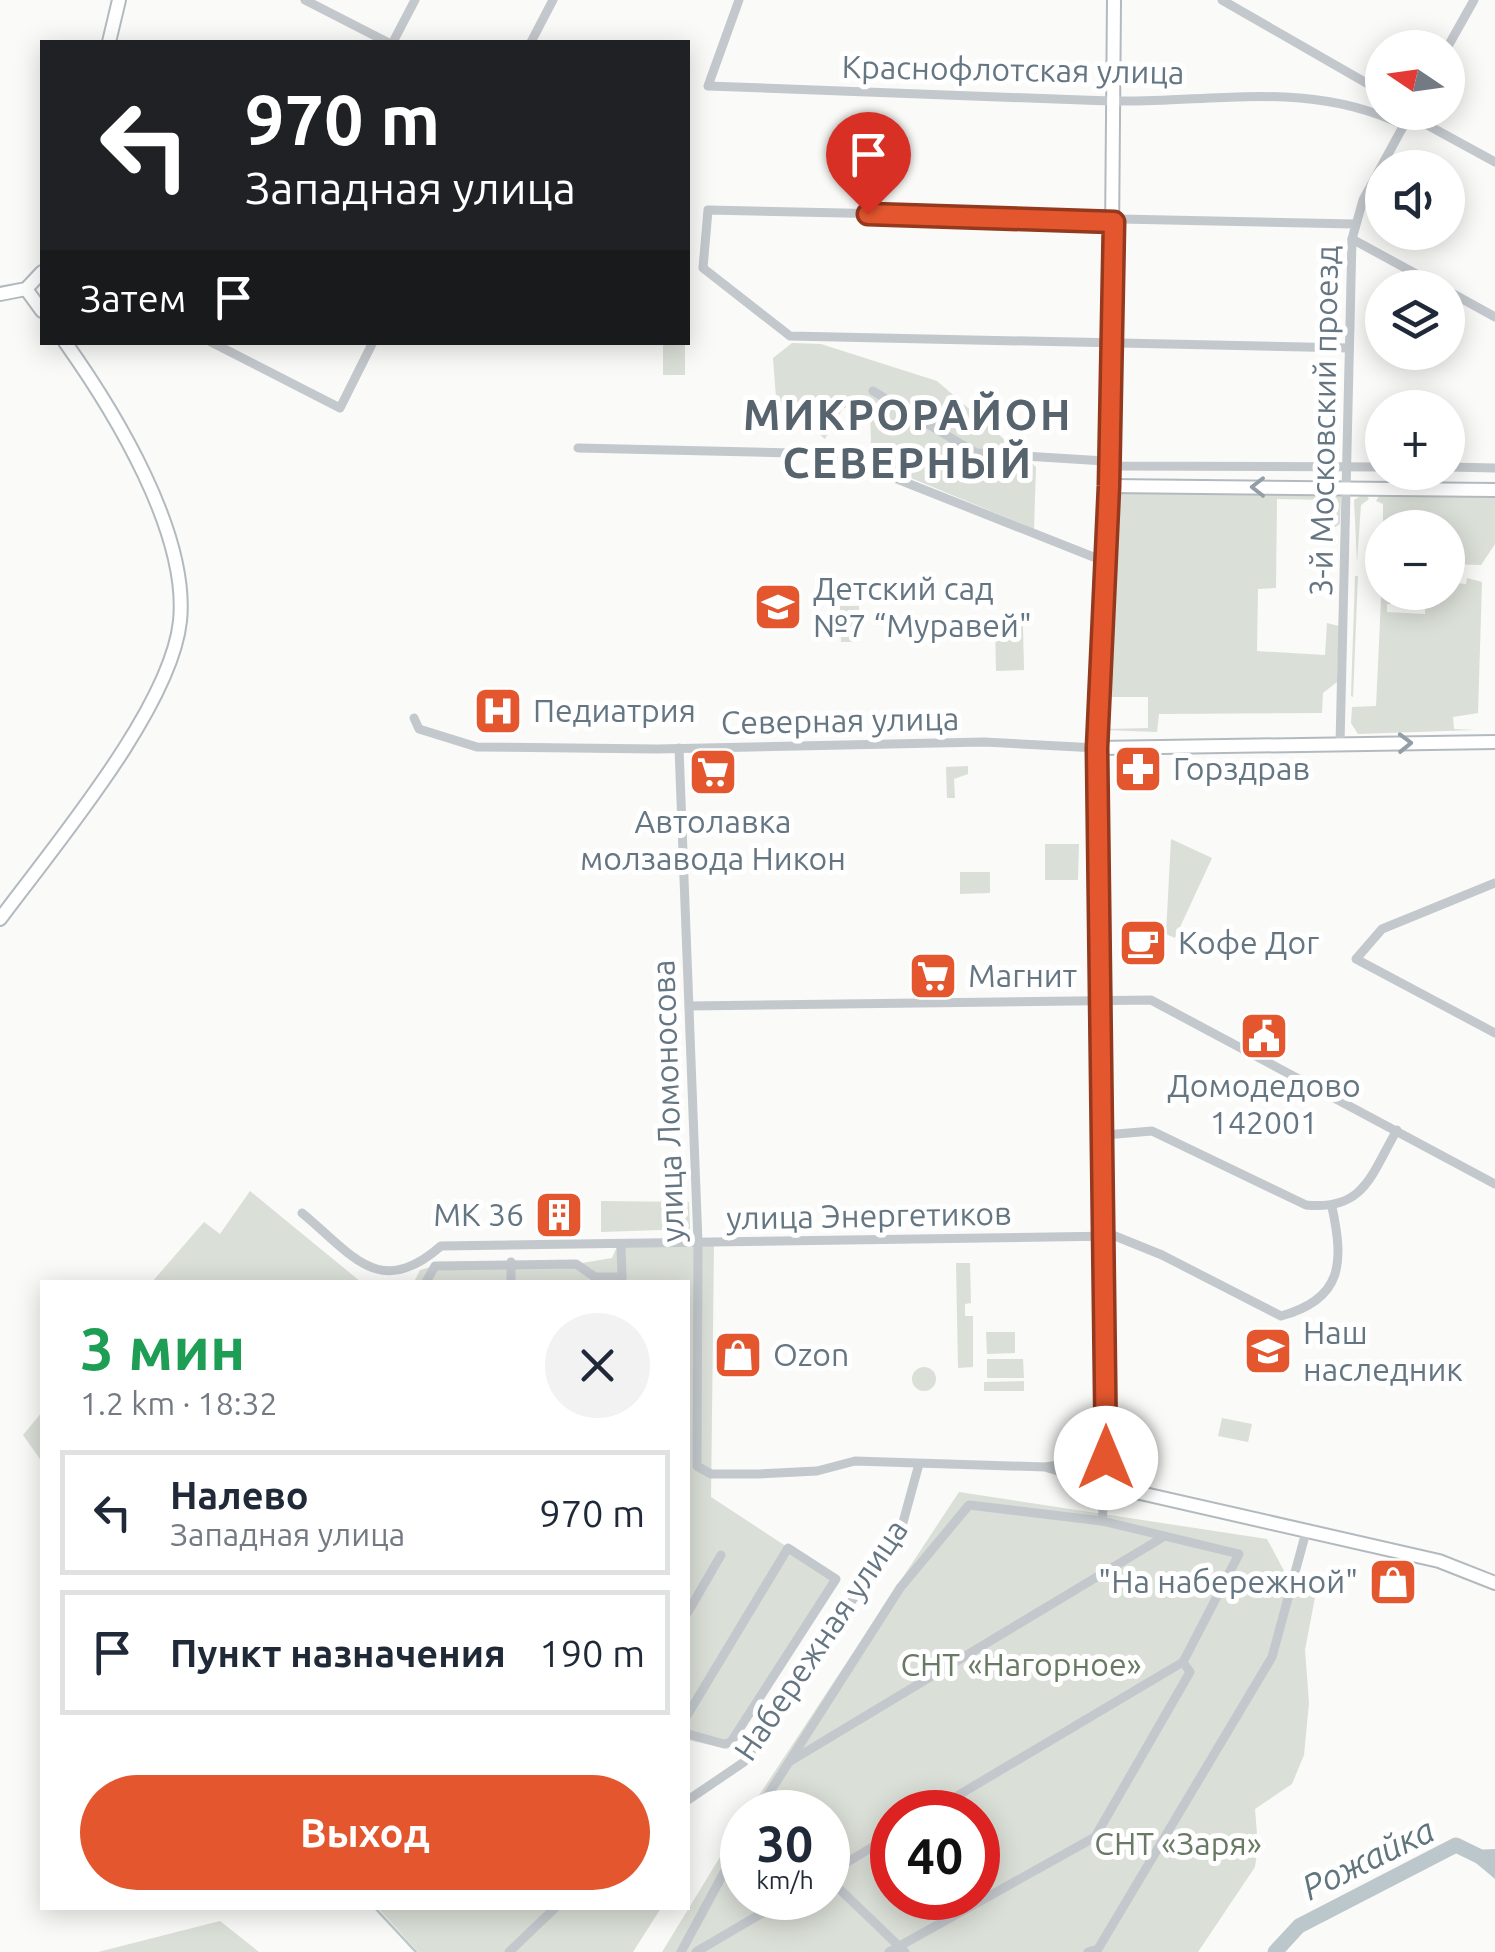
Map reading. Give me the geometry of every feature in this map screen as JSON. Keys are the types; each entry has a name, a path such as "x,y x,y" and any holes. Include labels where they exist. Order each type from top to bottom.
{"street":[{"path":"109,40 118,0"},
{"path":"305,0 386,40"},
{"path":"391,40 415,0"},
{"path":"532,40 552,0"},
{"name":"Краснофлотская улица","path":"739,0 708,86 1116,101 1291,94 1350,102 1365,109"},
{"path":"1102,1521 1106,1458 1105,1136 1097,748 1110,466 1114,0"},
{"path":"1222,0 1365,82"},
{"path":"1457,30 1474,0"},
{"name":"3-й Московский проезд","path":"1340,744 1352,239 1354,224 1402,130"},
{"path":"1438,130 1495,162"},
{"path":"1349,348 790,336 702,268 708,210 1114,222 1354,224"},
{"path":"1352,239 1409,270"},
{"path":"0,294 26,289 40,274"},
{"path":"26,289 40,309"},
{"path":"1465,301 1495,317"},
{"path":"0,919 138,728 170,664 181,619 165,524 103,398 67,345"},
{"path":"231,351 340,408 372,345"},
{"path":"873,392 976,453 1104,461 1110,466 1365,467"},
{"path":"578,448 834,454 1106,562"},
{"path":"1465,467 1495,468"},
{"path":"1109,486 1495,490"},
{"name":"Северная улица","path":"414,718 419,729 477,747 984,742 1097,748"},
{"path":"1097,748 1495,742"},
{"name":"улица Ломоносова","path":"679,748 698,1243 697,1457 703,1472 818,1471 854,1461 919,1464"},
{"path":"1495,883 1382,929 1356,960 1495,1033"},
{"path":"690,1006 1103,999 1155,1002 1495,1184"},
{"path":"1105,1136 1152,1131 1306,1205 1332,1207 1357,1197 1397,1130"},
{"name":"улица Энергетиков","path":"302,1213 368,1266 386,1274 404,1272 442,1246 1105,1236 1162,1255 1281,1316 1310,1308 1335,1278 1341,1250 1332,1207"},
{"path":"435,1266 576,1264 595,1277 622,1280 621,1246"},
{"path":"511,1262 511,1280"},
{"path":"427,1280 435,1266"},
{"path":"435,1266 435,1280"},
{"path":"919,1464 1046,1467 1106,1458"},
{"path":"1080,1478 1076,1472 1082,1460"},
{"name":"Набережная улица","path":"690,1799 744,1762 906,1518 919,1464"},
{"path":"1046,1467 1439,1561 1495,1582"},
{"path":"771,1790 900,1588 969,1505 1102,1521 1238,1554 1183,1662 967,1790"},
{"path":"1088,1952 1098,1949 1272,1657 1306,1532"},
{"path":"786,1764 1164,1536"},
{"path":"690,1711 788,1548 855,1592"},
{"path":"690,1609 721,1555"},
{"path":"690,1735 724,1744 731,1742 836,1579"},
{"path":"850,1899 898,1950 1094,1836 1190,1672 1183,1662"},
{"path":"681,1952 720,1880"},
{"path":"510,1952 553,1910"},
{"path":"696,1952 751,1920"}],"green space":[{"path":"792,343 821,344 937,381 1036,467 1034,529 865,459 871,442 870,409 843,408 825,439 776,398 773,358"},
{"path":"663,345 685,345 685,375 663,375"},
{"path":"1327,491 1341,496 1340,524 1334,528 1328,525 1329,500 1277,499 1276,588 1258,589 1257,651 1325,655 1327,623 1339,626 1337,682 1323,693 1322,713 1159,714 1157,732 1105,730 1105,721 1107,729 1148,728 1148,697 1107,697 1105,707 1104,586 1112,585 1117,494"},
{"path":"1365,493 1369,499 1361,505 1357,562 1354,500"},
{"path":"1381,493 1495,498 1495,544 1481,565 1465,565 1465,510 1383,510 1383,504 1376,501"},
{"path":"1358,576 1353,697 1351,696"},
{"path":"1467,578 1482,582 1478,713 1453,717 1454,729 1475,730 1358,734 1351,723 1352,707 1376,706 1381,610 1425,614 1425,610 1465,610"},
{"path":"840,606 859,606 859,642 841,642"},
{"path":"1023,626 1024,670 996,671 995,627"},
{"path":"968,766 968,774 954,779 955,798 947,798 946,767"},
{"path":"1171,839 1212,858 1175,938 1166,934"},
{"path":"1045,844 1079,844 1078,880 1045,880"},
{"path":"960,872 990,872 990,893 960,894"},
{"path":"250,1191 359,1280 154,1280 204,1222 220,1234"},
{"path":"601,1201 689,1202 690,1229 601,1232"},
{"path":"714,1243 711,1497 839,1581 728,1749 690,1740 690,1280 415,1280 420,1270 435,1266 576,1264 612,1258 618,1244"},
{"path":"956,1263 970,1263 971,1303 965,1304 965,1316 973,1316 973,1367 958,1368"},
{"path":"986,1332 1015,1332 1015,1353 987,1354"},
{"path":"987,1359 1023,1359 1024,1378 987,1378"},
{"path":"924,1367 936,1379 924,1391 912,1379"},
{"path":"1024,1381 1024,1391 984,1391 984,1382"},
{"path":"40,1414 40,1459 23,1435"},
{"path":"1222,1418 1252,1424 1248,1442 1218,1436"},
{"name":"СНТ «Нагорное»","path":"959,1492 1267,1539 1290,1582 1317,1587 1305,1650 1309,1703 1304,1755 1292,1784 1255,1809 1255,1867 1198,1952 662,1952 720,1857 720,1920 850,1920 850,1790 763,1790"},
{"path":"380,1910 660,1910 633,1952 418,1952"},
{"path":"220,1921 259,1952 98,1952"}],"shaded area":[{"path":"1495,1849 1495,1879 1470,1858 1474,1850"}],"waterway":[{"name":"Рожайка","path":"1275,1952 1299,1926 1456,1845 1495,1864"},
{"path":"377,1910 416,1952"}],"place":[{"name":"Детский сад №7 “Муравей\"","path":"778,607"},
{"name":"Педиатрия","path":"498,711"},
{"name":"Горздрав","path":"1138,769"},
{"name":"Автолавка молзавода Никон","path":"713,772"},
{"name":"Кофе Дог","path":"1143,943"},
{"name":"Магнит","path":"933,976"},
{"name":"Домодедово 142001","path":"1264,1036"},
{"name":"МК 36","path":"559,1215"},
{"name":"Наш наследник","path":"1268,1351"},
{"name":"Ozon","path":"738,1355"},
{"name":"\"На набережной\"","path":"1393,1582"}],"district":[{"name":"МИКРОРАЙОН СЕВЕРНЫЙ","path":"908,439"}],"route":[{"path":"868,214 1114,222 1109,486 1097,748 1102,882 1106,1458"}],"park label":[{"name":"СНТ «Заря»","path":"1178,1844"}]}
